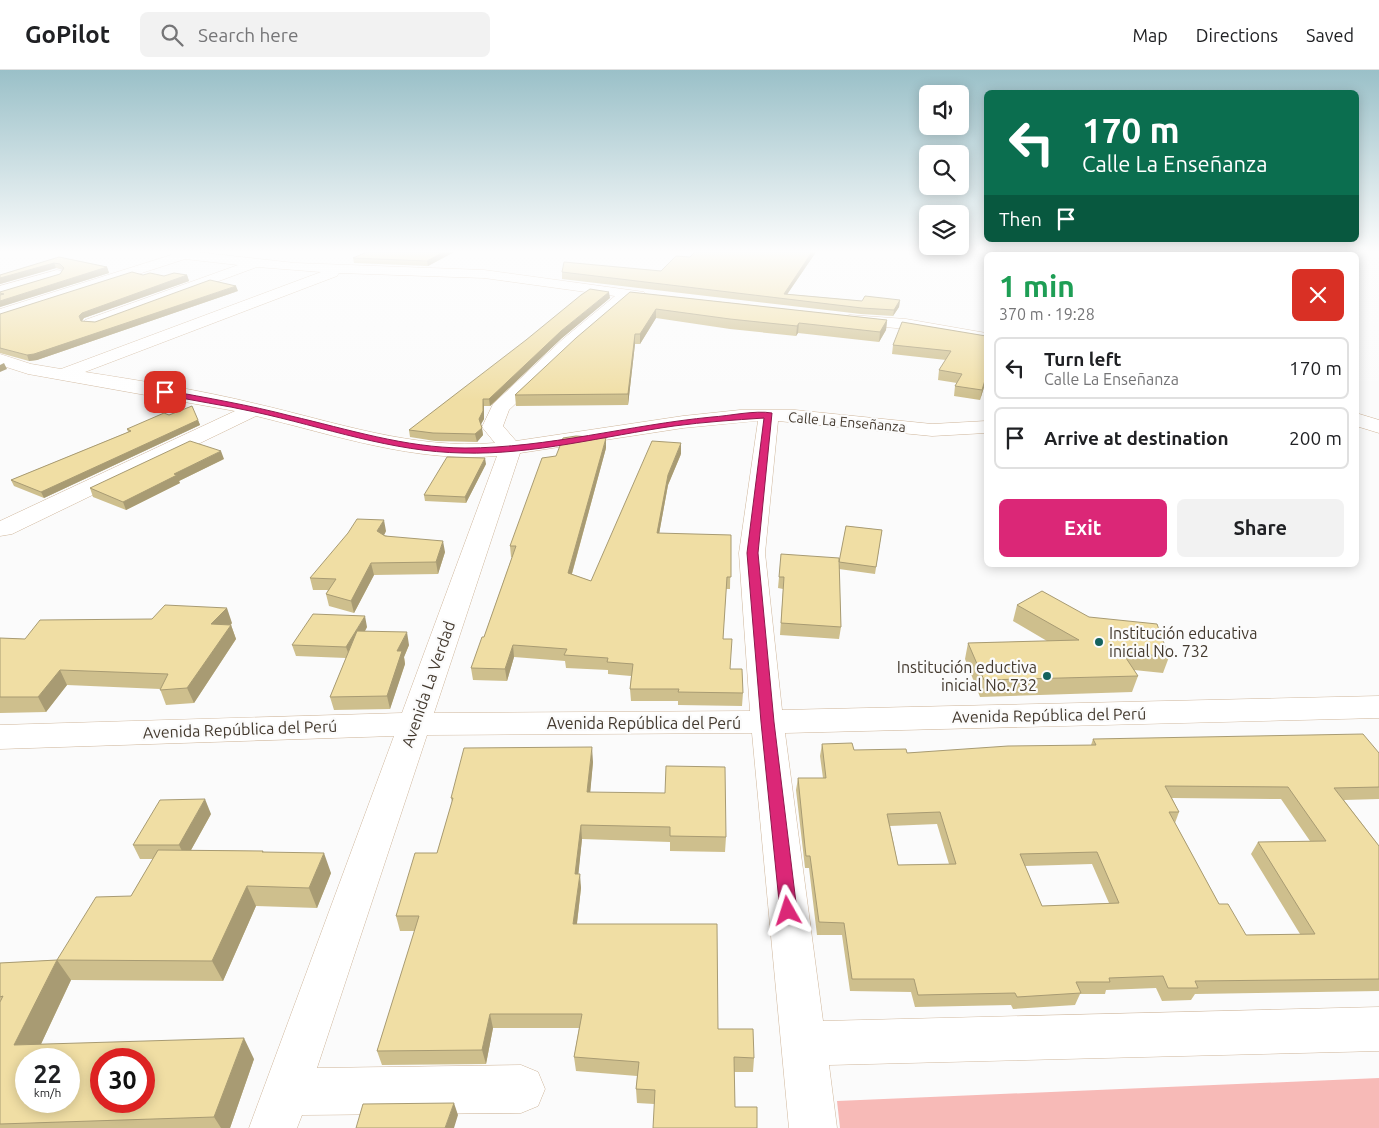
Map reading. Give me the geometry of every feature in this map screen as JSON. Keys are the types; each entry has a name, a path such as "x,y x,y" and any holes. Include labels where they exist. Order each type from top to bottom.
{"street":[{"path":"0,314 36,301"},
{"path":"91,323 151,301"},
{"path":"62,375 256,301"},
{"path":"511,448 492,427 500,408 569,343 634,301"},
{"path":"832,318 906,324 984,338"},
{"name":"Calle La Enseñanza","path":"0,359 28,369 254,409 371,438 431,448 464,451 511,448 592,438 675,423 769,415 964,431 984,427"},
{"path":"3,529 254,409"},
{"path":"769,415 752,553 767,722 813,1128"},
{"path":"1359,420 1379,427"},
{"name":"Avenida La Verdad","path":"279,1110 511,448"},
{"name":"Avenida República del Perú","path":"0,737 413,724 767,722 1379,707"},
{"path":"803,1044 1379,1029"},
{"path":"279,1110 521,1089"}],"shaded area":[{"path":"1379,1078 1379,1128 840,1128 837,1101"}],"building":[{"path":"40,301 114,301 82,313 79,316 81,321 95,322 151,301 190,301 27,355 0,348 0,314"},
{"path":"573,301 597,301 561,331 489,399 483,399 483,411 479,419 482,428 475,434 433,433 409,430"},
{"path":"619,301 716,301 887,320 880,332 799,323 797,326 656,309 640,334 635,334 628,394 515,395 576,338"},
{"path":"807,301 899,301 894,310"},
{"path":"902,322 984,336 984,384 982,390 955,386 962,374 939,370 951,351 893,345"},
{"path":"192,406 198,420 41,492 11,480 131,431 127,429 164,413 169,415"},
{"path":"576,436 606,438 568,573 591,581 652,441 681,443 668,475 657,533 731,535 731,577 727,577 723,639 732,639 730,669 742,669 743,693 678,692 679,689 630,689 633,664 607,662 608,658 564,655 567,649 513,645 505,669 471,668 516,546 510,546 542,458 556,456 563,438"},
{"path":"190,441 221,451 123,502 90,488"},
{"path":"447,457 485,458 465,497 424,495"},
{"path":"357,519 384,520 377,531 385,536 443,541 436,562 371,563 351,601 326,594 336,579 310,578 348,533"},
{"path":"846,526 882,530 876,567 839,562"},
{"path":"781,554 839,558 841,627 781,623 784,577 779,577"},
{"path":"1042,591 1089,617 1157,624 1169,657 1122,652 1138,676 984,680 968,643 1079,640 1017,605"},
{"path":"165,605 227,608 211,624 231,625 187,688 160,690 168,674 60,670 38,697 0,697 0,638 25,639 40,620 152,619"},
{"path":"313,614 365,616 346,647 292,645"},
{"path":"357,631 407,632 397,651 402,651 387,696 330,697"},
{"path":"1363,734 1379,753 1379,787 1334,788 1379,846 1379,979 1195,981 1198,988 1168,988 1163,976 1109,978 1110,982 1076,982 1081,993 1017,997 1015,993 918,995 914,979 852,979 844,923 819,922 810,856 806,856 798,778 826,778 822,744 852,743 854,750 906,749 907,753 1008,746 1096,745 1093,739","holes":["1165,786 1288,787 1326,841 1258,842 1315,934 1246,935 1228,904 1219,904 1169,812 1179,812","940,812 956,864 898,865 887,814","1097,852 1119,903 1042,906 1020,854"]},
{"path":"592,747 587,792 665,793 666,766 725,767 726,837 670,836 670,827 581,825 575,874 580,874 573,924 717,924 718,1029 753,1029 754,1058 734,1057 735,1107 757,1107 757,1128 653,1128 655,1090 636,1089 639,1062 574,1057 582,1014 490,1014 482,1050 377,1051 419,916 396,916 415,853 437,853 453,798 451,798 464,748"},
{"path":"205,799 179,845 133,845 160,800"},
{"path":"158,850 324,853 309,888 247,886 212,961 57,960 96,897 131,896"},
{"path":"57,960 14,1045 244,1038 214,1117 0,1124 0,1002 3,996 0,997 0,963"},
{"path":"454,1103 445,1128 356,1128 363,1104"}],"place":[{"name":"Institución educativa inicial No. 732","path":"1099,642"},
{"name":"Institución eductiva inicial No.732","path":"1047,676"}],"route":[{"path":"165,392 254,409 300,422 371,438 431,448 464,451 511,448 583,439 675,423 769,415 752,553 767,722 788,911"}]}
